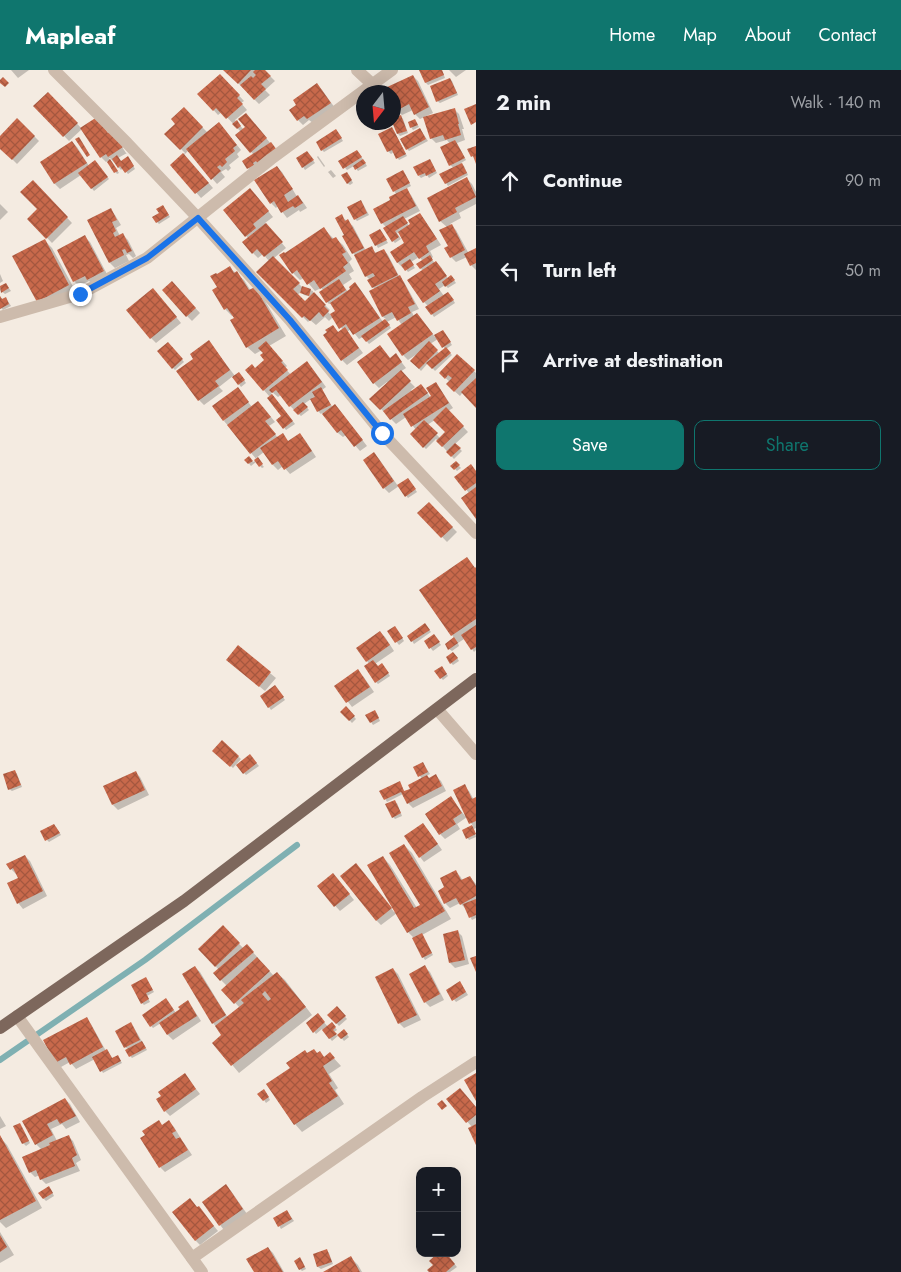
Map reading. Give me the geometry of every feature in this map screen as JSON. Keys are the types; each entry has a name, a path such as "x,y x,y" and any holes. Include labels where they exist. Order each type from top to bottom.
{"main road":[{"path":"0,1028 184,901 476,679"}],"street":[{"path":"54,70 198,218 290,320 382,433 476,533"},
{"path":"357,70 372,84"},
{"path":"0,317 80,294 147,258 271,160 392,70"},
{"path":"437,709 476,754"},
{"path":"17,1016 202,1272"},
{"path":"192,1258 422,1097 476,1062"}],"building":[{"path":"223,70 251,70 238,84"},
{"path":"255,70 265,70 271,76 261,84 266,89 254,100 240,85 251,76 253,78 256,75 253,72"},
{"path":"419,70 442,70 444,75 425,83"},
{"path":"220,74 240,95 237,98 243,104 226,119 216,108 213,111 197,94"},
{"path":"413,75 429,107 414,115 409,104 401,108 401,85 391,85"},
{"path":"3,77 9,83 5,87 0,83"},
{"path":"450,78 457,93 436,102 430,86"},
{"path":"317,83 331,103 307,119 304,116 297,121 289,110 296,105 293,100"},
{"path":"48,92 78,123 63,137 33,106"},
{"path":"476,104 476,122 471,125 464,109"},
{"path":"184,107 203,127 180,150 164,134 175,124 171,119"},
{"path":"455,108 461,135 445,140 443,135 430,139 423,117"},
{"path":"246,113 267,138 250,153 235,135 245,127 238,119"},
{"path":"401,115 407,131 397,134 395,130 401,130"},
{"path":"97,117 108,133 112,130 123,147 108,157 106,154 100,158 80,128"},
{"path":"17,118 35,136 12,160 0,149 0,136"},
{"path":"415,119 418,125 410,128 408,122"},
{"path":"237,120 241,126 237,129 232,124"},
{"path":"219,122 237,145 233,148 235,151 225,159 227,162 222,167 220,165 217,167 221,171 211,180 186,149"},
{"path":"420,128 426,139 406,150 400,139"},
{"path":"336,129 342,138 321,151 316,142"},
{"path":"386,130 394,130 406,154 396,159 392,150 387,152 378,134"},
{"path":"79,137 90,155 87,157 75,139"},
{"path":"455,140 465,158 449,166 440,147"},
{"path":"72,141 87,163 54,184 40,162"},
{"path":"271,142 277,150 259,165 256,161 253,163 254,165 247,169 242,161"},
{"path":"476,146 476,164 473,156 471,157 467,149"},
{"path":"357,150 362,157 343,169 338,161"},
{"path":"307,151 314,160 302,168 296,158"},
{"path":"183,153 209,183 195,194 170,165"},
{"path":"117,155 121,161 128,156 134,166 125,173 120,166 118,168 112,159"},
{"path":"110,159 118,171 114,173 107,162"},
{"path":"363,159 366,163 355,170 353,166"},
{"path":"430,159 436,171 426,176 425,173 418,176 413,167"},
{"path":"95,160 108,177 91,189 78,173"},
{"path":"462,163 467,173 445,184 439,174"},
{"path":"277,166 293,189 284,195 288,202 298,195 303,203 281,213 274,201 270,204 254,180"},
{"path":"403,170 410,183 393,192 386,179"},
{"path":"347,172 352,180 347,184 341,175"},
{"path":"467,177 476,197 455,208 457,212 439,222 427,198"},
{"path":"33,180 68,217 46,239 27,219 37,209 20,192"},
{"path":"250,188 269,211 253,224 256,228 245,237 223,210"},
{"path":"407,188 416,206 381,224 373,209 390,200 389,197"},
{"path":"361,200 367,213 354,220 347,207"},
{"path":"163,205 169,215 156,223 152,217 159,213 156,209"},
{"path":"111,208 117,220 112,222 116,231 113,233 115,237 123,233 132,251 127,253 125,249 122,250 124,255 109,263 87,220"},
{"path":"420,213 437,239 426,246 429,252 419,259 414,252 397,263 390,252 404,243 398,232 410,224 408,220"},
{"path":"342,214 345,221 348,219 364,248 352,254 335,218"},
{"path":"403,216 408,223 395,231 399,237 392,242 383,228"},
{"path":"266,223 283,242 264,257 257,249 252,254 242,242"},
{"path":"452,224 465,250 450,258 444,248 448,246 439,230"},
{"path":"324,227 332,239 336,237 346,252 342,254 348,263 343,267 346,271 320,289 314,280 307,285 297,270 292,274 279,255"},
{"path":"380,229 387,240 375,246 369,235"},
{"path":"85,235 104,271 87,280 85,276 73,282 57,250"},
{"path":"45,239 69,285 37,302 12,256"},
{"path":"372,246 375,253 384,249 398,275 372,288 367,280 375,276 373,273 365,277 354,255"},
{"path":"476,248 476,263 470,266 464,254"},
{"path":"430,255 433,260 420,269 416,264"},
{"path":"273,256 300,283 293,289 305,301 314,292 326,305 324,306 329,311 323,317 319,312 310,321 304,316 302,318 256,272"},
{"path":"410,259 414,265 405,271 401,265"},
{"path":"436,261 447,276 435,284 440,291 423,303 407,280"},
{"path":"230,266 234,273 237,271 249,290 255,287 279,328 246,348 230,320 234,318 227,308 224,310 212,290 217,287 210,276"},
{"path":"400,275 415,304 408,307 411,313 397,321 392,312 382,317 369,291"},
{"path":"451,275 455,280 445,287 442,282"},
{"path":"339,279 346,290 326,303 319,292"},
{"path":"172,281 196,308 186,317 162,290"},
{"path":"355,282 380,318 353,335 346,324 339,329 330,314 335,311 330,303 350,289 349,287"},
{"path":"6,283 9,288 1,293 0,286"},
{"path":"302,286 311,289 309,296 300,293"},
{"path":"153,288 177,317 150,339 126,310"},
{"path":"448,292 454,300 431,315 425,307"},
{"path":"0,296 2,299 6,297 9,304 0,309"},
{"path":"417,313 433,334 402,356 387,334"},
{"path":"385,319 390,325 366,342 361,336"},
{"path":"333,325 338,332 345,327 359,348 341,361 323,335 327,332 325,330"},
{"path":"443,330 451,342 442,348 434,335"},
{"path":"209,340 230,370 215,381 219,386 198,401 176,371 193,359 190,354"},
{"path":"266,341 288,370 263,391 245,370 252,364 255,368 264,360 260,355 263,353 258,348"},
{"path":"429,341 438,350 419,369 410,361"},
{"path":"168,342 183,359 172,369 157,351"},
{"path":"380,345 390,358 396,353 402,362 373,384 357,362"},
{"path":"446,347 451,353 432,369 426,363"},
{"path":"457,354 475,370 454,392 446,384 452,378 448,375 445,379 439,373"},
{"path":"307,361 322,382 289,407 276,390 272,393 269,390"},
{"path":"401,370 411,381 380,410 369,399"},
{"path":"239,372 245,380 238,385 232,377"},
{"path":"476,378 476,408 461,392"},
{"path":"436,382 449,403 411,427 403,414 431,396 426,388"},
{"path":"421,384 428,393 390,420 383,411"},
{"path":"238,387 249,402 223,421 212,406"},
{"path":"321,387 331,405 317,412 310,399 315,397 312,392"},
{"path":"272,394 293,421 283,429 276,420 281,416 267,398"},
{"path":"258,401 271,417 265,421 276,434 250,454 227,425"},
{"path":"303,402 308,407 298,415 293,410"},
{"path":"335,404 363,440 354,447 341,430 337,433 322,414"},
{"path":"446,407 464,426 442,447 436,441 445,432 433,420"},
{"path":"424,420 438,433 423,448 410,434"},
{"path":"283,433 288,441 300,433 312,451 284,470 278,461 272,465 260,448"},
{"path":"455,443 461,448 451,457 446,452"},
{"path":"374,452 394,481 383,489 363,460"},
{"path":"249,456 253,461 248,464 244,460"},
{"path":"258,457 263,464 259,467 254,460"},
{"path":"456,461 460,465 454,470 450,466"},
{"path":"471,464 476,471 476,483 465,491 454,477"},
{"path":"408,478 416,489 405,497 397,485"},
{"path":"476,487 476,519 461,498"},
{"path":"429,502 453,527 441,538 417,513"},
{"path":"467,557 476,567 476,619 451,636 419,590"},
{"path":"425,623 430,630 411,642 407,636"},
{"path":"476,625 476,647 471,650 461,635"},
{"path":"395,626 403,638 395,643 387,631"},
{"path":"380,631 390,645 366,662 356,648"},
{"path":"434,634 440,642 429,649 424,641"},
{"path":"454,637 458,643 448,650 445,644"},
{"path":"238,645 271,672 259,687 226,660"},
{"path":"453,652 458,658 450,664 446,657"},
{"path":"373,660 378,666 382,663 389,673 375,683 364,666"},
{"path":"442,666 447,674 440,679 434,671"},
{"path":"358,669 370,687 346,703 334,686"},
{"path":"275,685 284,697 268,708 260,696"},
{"path":"346,706 355,716 349,721 340,712"},
{"path":"375,710 379,718 370,723 365,715"},
{"path":"222,740 239,756 230,767 212,751"},
{"path":"250,754 257,763 243,774 236,765"},
{"path":"423,762 428,772 418,777 413,767"},
{"path":"15,770 21,785 8,790 3,774"},
{"path":"136,771 145,790 112,805 103,786"},
{"path":"436,774 442,786 407,804 401,792 384,800 379,791 400,781 404,791 410,789 408,785 427,775 429,778"},
{"path":"465,784 472,799 476,797 476,821 469,824 453,790"},
{"path":"451,796 462,813 453,819 456,824 439,835 425,814"},
{"path":"395,800 401,813 392,818 385,804"},
{"path":"423,823 438,844 419,858 404,836"},
{"path":"54,824 60,833 45,841 40,831"},
{"path":"472,825 476,834 466,839 462,830"},
{"path":"404,844 445,911 407,933 367,865 383,856 414,908 420,905 389,853"},
{"path":"25,855 43,891 17,904 7,883 18,878 13,868 10,870 6,864"},
{"path":"356,863 392,908 376,921 340,876"},
{"path":"456,870 461,880 470,876 476,886 476,896 460,905 456,898 444,904 438,891 444,887 440,878"},
{"path":"333,873 350,894 334,907 317,886"},
{"path":"476,899 476,915 469,918 463,904"},
{"path":"223,925 240,943 215,967 198,949"},
{"path":"458,930 465,960 449,963 443,934"},
{"path":"422,933 432,953 422,958 412,938"},
{"path":"247,944 254,952 220,981 213,973"},
{"path":"476,956 476,972 470,958"},
{"path":"257,957 270,971 234,1004 221,990"},
{"path":"425,965 440,994 424,1003 409,974"},
{"path":"195,966 226,1015 212,1024 182,974"},
{"path":"393,968 417,1015 398,1024 375,977"},
{"path":"277,972 306,1007 231,1066 212,1043 221,1035 215,1026 244,1003 241,1000","holes":["265,991 271,999 268,1001 262,994"]},
{"path":"146,977 153,990 146,993 149,999 141,1004 131,985"},
{"path":"460,981 466,992 452,1001 446,990"},
{"path":"166,998 174,1010 150,1027 142,1015"},
{"path":"188,1000 197,1016 167,1035 159,1023 180,1009 178,1007"},
{"path":"337,1006 346,1016 336,1024 327,1015"},
{"path":"318,1013 325,1022 313,1033 306,1023"},
{"path":"87,1017 103,1047 70,1065 66,1057 55,1063 43,1040"},
{"path":"131,1022 140,1040 124,1048 115,1031"},
{"path":"332,1022 336,1027 333,1030 337,1034 329,1039 322,1030"},
{"path":"344,1029 348,1034 341,1039 337,1035"},
{"path":"142,1041 146,1048 129,1057 125,1050"},
{"path":"107,1049 112,1058 118,1055 121,1061 100,1072 92,1057"},
{"path":"314,1049 317,1053 320,1051 324,1057 330,1052 335,1058 323,1066 332,1081 329,1083 338,1096 294,1125 266,1084 290,1068 286,1063 305,1050 307,1053"},
{"path":"185,1073 196,1089 164,1112 156,1099 161,1096 158,1092"},
{"path":"476,1073 476,1101 464,1080"},
{"path":"460,1088 476,1107 476,1115 466,1123 446,1099"},
{"path":"264,1089 269,1097 263,1101 257,1094"},
{"path":"65,1098 76,1116 60,1124 57,1119 47,1124 53,1135 35,1145 22,1121"},
{"path":"442,1100 447,1106 442,1110 437,1104"},
{"path":"159,1120 162,1125 169,1120 176,1131 172,1133 176,1139 180,1137 188,1150 159,1168 140,1138 145,1135 142,1131"},
{"path":"20,1123 29,1141 22,1144 13,1126"},
{"path":"476,1124 476,1145 468,1128"},
{"path":"0,1135 36,1201 0,1220"},
{"path":"69,1135 77,1155 72,1158 75,1166 40,1180 36,1170 29,1173 22,1157"},
{"path":"226,1184 243,1209 219,1226 202,1202"},
{"path":"49,1186 53,1193 43,1199 38,1193"},
{"path":"190,1198 197,1207 199,1206 214,1226 195,1241 172,1212"},
{"path":"287,1210 292,1219 278,1227 273,1218"},
{"path":"0,1235 7,1247 0,1252"},
{"path":"268,1247 283,1272 254,1272 246,1259"},
{"path":"327,1249 332,1262 317,1267 313,1254"},
{"path":"351,1256 360,1272 323,1272"},
{"path":"300,1257 305,1267 299,1270 294,1261"},
{"path":"434,1257 449,1257 455,1264 446,1272 429,1272 427,1270 433,1265 429,1261"}],"waterway":[{"path":"0,1060 145,960 297,845"}],"route":[{"path":"80,294 147,258 198,218 290,320 382,433"}]}
